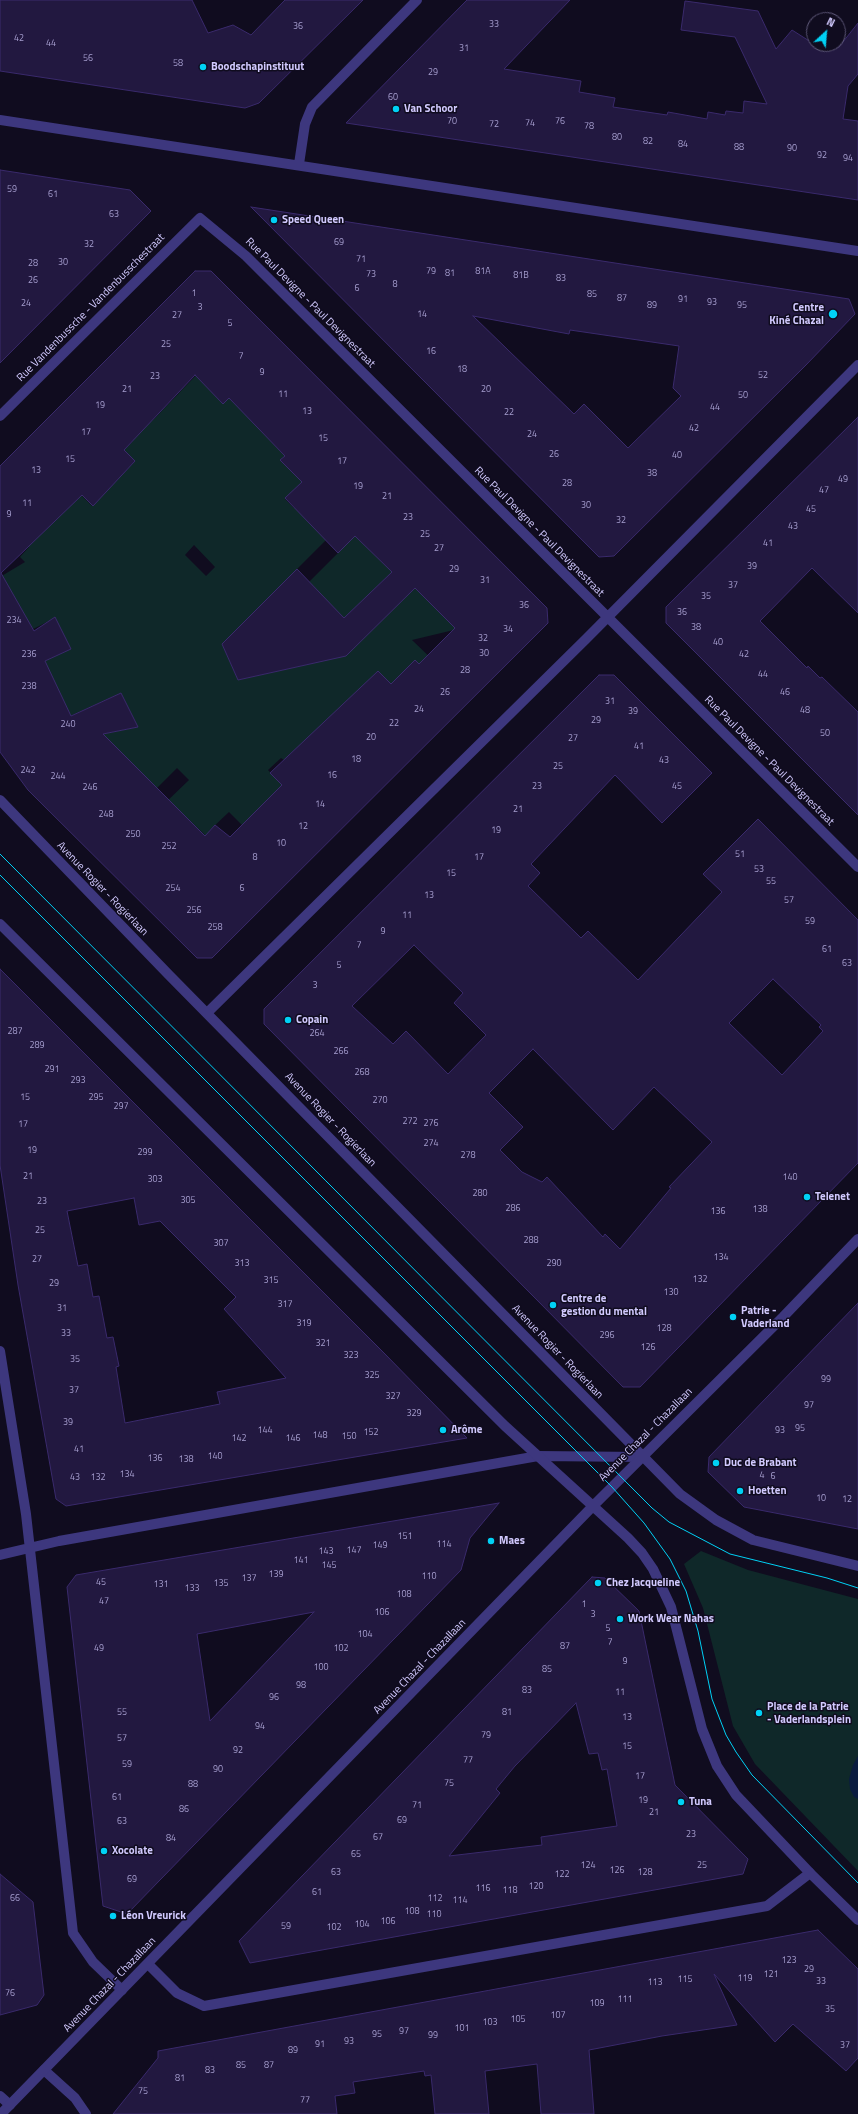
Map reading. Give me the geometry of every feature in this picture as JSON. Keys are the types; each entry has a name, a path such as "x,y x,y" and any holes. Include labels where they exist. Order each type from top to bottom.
{"street":[{"path":"299,164 305,124 312,107 417,0"},
{"path":"0,120 299,164 858,251"},
{"name":"Rue Vandenbussche - Vandenbusschestraat","path":"0,416 200,218"},
{"name":"Rue Paul Devigne - Paul Devignestraat","path":"200,218 246,256 858,867"},
{"path":"207,1013 608,617 858,365"},
{"name":"Avenue Rogier - Rogierlaan","path":"0,800 643,1457"},
{"path":"0,924 473,1394 628,1538 653,1569 671,1607 702,1729 717,1766 736,1795 810,1873 858,1920"},
{"name":"Avenue Chazal - Chazallaan","path":"1,2114 593,1506 858,1239"},
{"path":"0,1351 26,1514 73,1933 93,1962 122,1990"},
{"path":"0,1555 29,1548 538,1456 643,1457 680,1494 734,1532 752,1540 858,1566"},
{"path":"148,1964 178,1993 204,2006 766,1906 810,1873"},
{"path":"44,2070 75,2098 86,2114"},
{"path":"0,2096 10,2105"}],"green space":[{"path":"206,365 217,397 223,404 230,397 285,456 280,460 302,482 285,499 294,508 302,500 327,539 222,644 238,680 314,663 415,587 458,629 412,640 437,664 418,687 284,760 281,758 268,770 288,792 242,825 229,812 209,831 230,853 183,858 205,835 181,812 163,805 189,780 177,768 144,801 132,790 145,776 113,744 73,740 138,727 121,693 57,722 45,661 70,649 55,618 33,629 0,577 25,562 20,557 29,547 24,542 67,481 92,506 135,461 124,450 133,441 131,438 155,418","holes":["194,545 215,567 206,576 185,555"]},
{"path":"355,536 384,544 395,579 390,574 326,636 309,582"},
{"name":"Place de la Patrie - Vaderlandsplein","path":"701,1551 748,1570 858,1599 858,1871 755,1764 733,1726 703,1608 684,1564"}],"water":[{"path":"858,1756 858,1799 854,1797 850,1789 849,1779 853,1765"}],"building":[{"path":"0,0 192,0 208,33 233,25 251,35 285,0 363,0 259,103 245,108 0,71"},
{"path":"467,0 570,0 504,69 581,81 579,92 615,98 613,107 667,115 668,112 707,119 708,112 725,115 726,111 743,113 744,101 767,104 735,37 681,30 685,1 758,11 776,49 792,30 806,39 806,52 846,52 846,38 858,23 858,74 848,86 843,119 858,121 858,200 346,123"},
{"path":"0,170 130,190 151,211 0,363"},
{"path":"251,207 849,299 855,314 806,365 614,556 599,557","holes":["473,316 569,334 570,330 679,346 673,388 681,396 628,448 584,404 574,414"]},
{"path":"195,271 211,271 547,608 548,623 212,958 197,958 28,790 0,752 0,466","holes":["195,375 223,404 229,398 285,456 280,460 302,482 285,498 338,553 355,536 392,572 344,618 297,569 222,644 238,680 346,656 415,588 455,628 419,664 415,660 391,684 378,671 270,773 282,785 230,837 215,825 205,836 103,734 138,727 121,693 71,716 45,661 71,649 55,617 34,631 1,573 82,495 93,506 135,461 124,450"]},
{"path":"858,417 858,613 812,568 760,621 807,668 808,666 820,678 822,677 858,712 858,815 666,623 666,607"},
{"path":"599,675 614,675 712,773 662,823 615,775 531,864 540,873 528,886 581,938 588,931 638,980 722,892 703,874 758,819 858,920 858,1163 640,1387 623,1387 264,1024 264,1009","holes":["414,945 463,993 454,1003 486,1035 448,1074 406,1031 393,1044 352,1006","773,979 821,1025 819,1027 823,1031 782,1075 729,1023","533,1049 613,1130 654,1087 712,1142 669,1187 671,1188 620,1249 605,1234 603,1237 547,1177 542,1182 522,1172 500,1150 523,1127 489,1093"]},
{"path":"0,969 467,1438 66,1506 56,1499 18,1285 0,1165","holes":["134,1198 139,1225 160,1221 236,1297 224,1309 286,1378 217,1392 220,1404 125,1423 116,1367 119,1366 113,1337 107,1338 99,1296 93,1297 87,1264 78,1266 67,1211"]},
{"path":"858,1303 858,1529 744,1507 708,1472 709,1457"},
{"path":"499,1503 470,1538 461,1570 127,1914 103,1906 67,1587 76,1575","holes":["314,1612 210,1721 197,1634"]},
{"path":"592,1577 605,1578 639,1611 675,1785 748,1859 743,1874 250,1963 239,1941","holes":["576,1703 589,1754 598,1753 602,1770 607,1769 617,1826 541,1837 542,1845 449,1856 500,1793 496,1789 515,1766"]},
{"path":"0,1874 33,1902 44,1995 37,2005 0,2015"},
{"path":"818,1930 858,1969 858,2058 846,2071 793,2024 775,2042 714,1974 737,2025 662,2036 589,2050 594,2114 541,2114 537,2064 485,2071 489,2114 435,2114 431,2075 425,2076 424,2071 353,2082 355,2093 335,2096 337,2114 113,2114 158,2058 158,2051"}],"tram line":[{"path":"0,854 652,1508 669,1522 730,1554 827,1578 858,1588"},
{"path":"0,875 612,1487 644,1523 670,1559 686,1591 698,1631 712,1699 726,1735 736,1752 752,1775 858,1883"}],"place":[{"name":"Boodschapinstituut","path":"203,67"},
{"name":"Van Schoor","path":"396,109"},
{"name":"Speed Queen","path":"274,220"},
{"name":"Centre Kiné Chazal","path":"833,314"},
{"name":"Copain","path":"288,1020"},
{"name":"Telenet","path":"807,1197"},
{"name":"Centre de gestion du mental","path":"553,1305"},
{"name":"Patrie - Vaderland","path":"733,1317"},
{"name":"Arôme","path":"443,1430"},
{"name":"Duc de Brabant","path":"716,1463"},
{"name":"Hoetten","path":"740,1491"},
{"name":"Maes","path":"491,1541"},
{"name":"Chez Jacqueline","path":"598,1583"},
{"name":"Work Wear Nahas","path":"620,1619"},
{"name":"Place de la Patrie - Vaderlandsplein","path":"759,1713"},
{"name":"Tuna","path":"681,1802"},
{"name":"Xocolate","path":"104,1851"},
{"name":"Léon Vreurick","path":"113,1916"}]}
